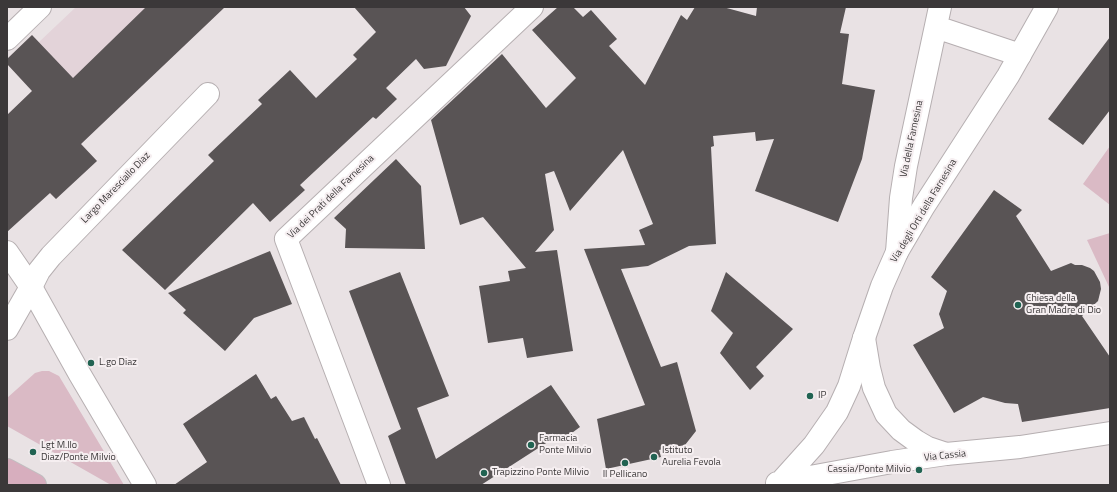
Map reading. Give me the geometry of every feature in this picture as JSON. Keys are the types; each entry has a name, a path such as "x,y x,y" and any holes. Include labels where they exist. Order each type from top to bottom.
{"main road":[{"path":"7,470 35,485"}],"street":[{"path":"7,39 40,7"},
{"name":"Via dei Prati della Farnesina","path":"378,485 286,239 532,7"},
{"name":"Via degli Orti della Farnesina","path":"777,484 804,458 837,412 849,386 882,286 897,252 924,206 1008,76 1047,7"},
{"name":"Via della Farnesina","path":"897,252 901,198 906,166 938,17 1020,55"},
{"name":"Largo Maresciallo Diaz","path":"7,329 39,271 51,256 208,94"},
{"path":"7,252 31,287 79,373 145,485"},
{"path":"864,338 874,388 886,414 901,430 916,441 928,448 946,454"},
{"name":"Via Cassia","path":"777,484 946,454 965,454 1020,447 1110,432"}],"shaded area":[{"path":"76,7 225,7 81,144 97,161 56,199 49,193 7,232 7,115 32,91 7,64 7,59 32,35 39,42"},
{"path":"1110,146 1110,205 1083,184"},
{"path":"1110,233 1110,289 1087,240"},
{"path":"49,371 59,376 124,485 111,485 7,426 7,398 35,373"}],"building":[{"path":"146,7 225,7 81,144 97,161 56,199 50,193 7,232 7,115 32,91 7,64 7,59 32,35 73,78"},
{"path":"354,7 464,7 471,16 446,66 424,69 416,59 386,88 397,99 376,119 373,117 300,185 305,190 270,222 253,203 165,290 122,250 214,161 208,155 262,104 258,100 290,70 316,98 357,59 353,55 376,32"},
{"path":"558,7 573,7 583,17 591,10 617,39 609,46 645,85 681,15 687,20 695,7 723,7 756,16 757,7 846,7 840,33 849,34 842,84 875,90 862,159 838,222 755,191 774,139 756,141 755,132 713,136 714,146 711,147 716,244 689,246 648,266 621,269 661,367 677,362 696,431 685,445 659,450 661,457 606,469 597,419 645,405 584,249 645,245 639,230 653,224 623,150 570,211 554,171 545,174 554,230 535,252 557,250 573,351 527,358 523,338 488,343 479,286 510,281 508,271 526,268 483,217 460,225 431,120 502,54 546,108 576,78 532,30"},
{"path":"1110,37 1110,110 1083,145 1048,119"},
{"path":"396,159 421,186 425,249 345,248 346,229 334,218"},
{"name":"Chiesa della Gran Madre di Dio","path":"994,190 1022,210 1016,216 1051,271 1071,263 1075,265 1082,265 1094,271 1100,282 1101,289 1098,301 1082,316 1110,357 1110,408 1022,422 1018,404 1005,403 983,397 954,413 913,345 944,328 939,314 947,291 931,277"},
{"path":"270,251 292,304 254,318 225,351 183,313 186,310 168,293"},
{"path":"400,272 449,396 417,408 436,459 551,385 580,427 561,441 557,436 481,485 406,485 388,436 401,429 349,291"},
{"path":"726,272 793,329 756,367 764,376 750,390 720,353 733,333 711,311"},
{"path":"256,374 271,399 276,396 292,421 304,417 315,439 317,438 341,485 174,485 207,462 183,424"}],"place":[{"name":"Chiesa della Gran Madre di Dio","path":"1018,305"},
{"name":"L.go Diaz","path":"91,363"},
{"name":"IP","path":"810,396"},
{"name":"Farmacia Ponte Milvio","path":"531,445"},
{"name":"Lgt M.llo Diaz/Ponte Milvio","path":"33,452"},
{"name":"Istituto Aurelia Fevola","path":"654,457"},
{"name":"Il Pellicano","path":"625,463"},
{"name":"Cassia/Ponte Milvio","path":"919,470"},
{"name":"Trapizzino Ponte Milvio","path":"484,473"}]}
